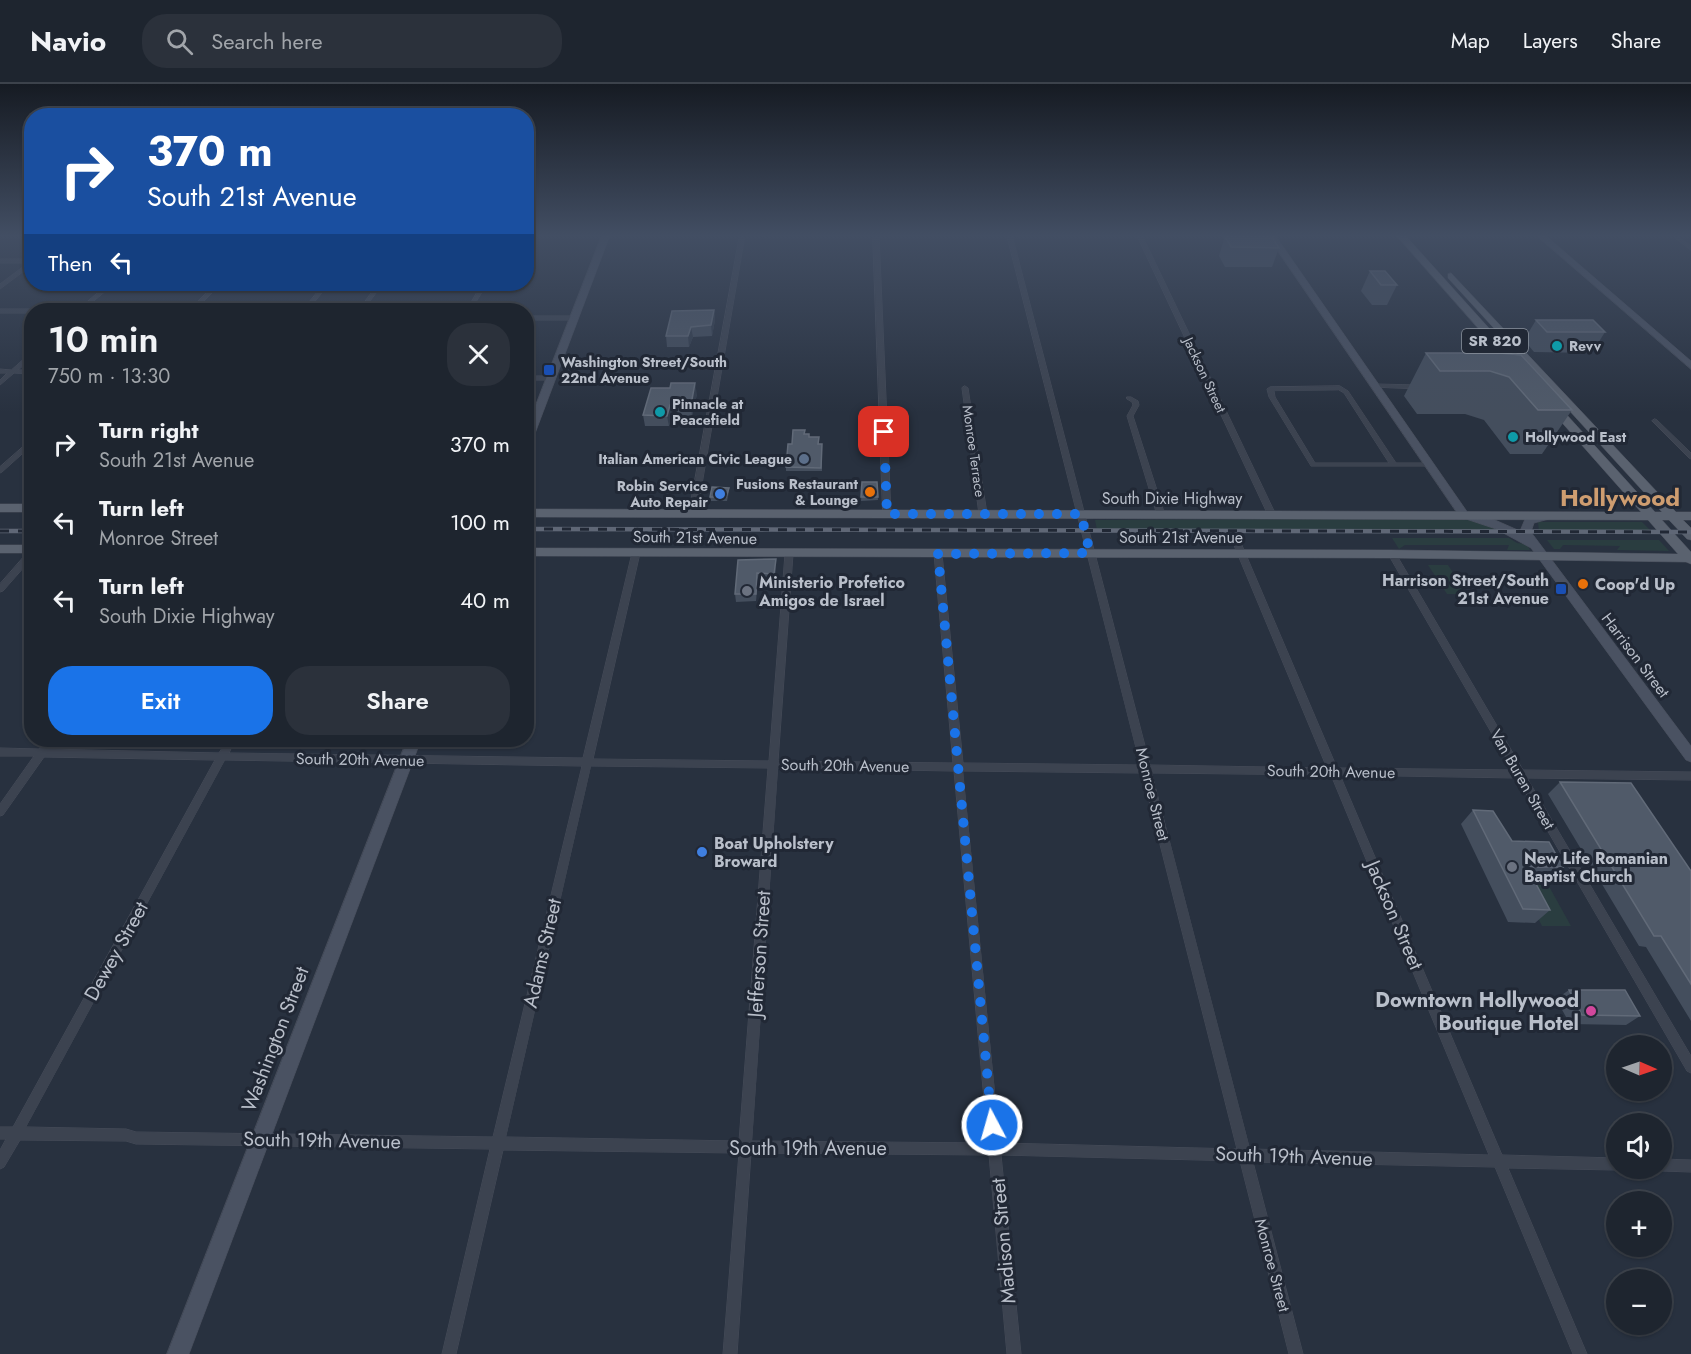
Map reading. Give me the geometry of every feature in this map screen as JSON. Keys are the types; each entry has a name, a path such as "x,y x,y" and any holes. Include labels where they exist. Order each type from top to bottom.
{"main road":[{"path":"534,424 583,294"},
{"path":"1311,294 1464,516"},
{"name":"SR 820","path":"1454,294 1525,374"},
{"name":"SR 820","path":"1467,294 1691,536"},
{"path":"1608,294 1691,366"},
{"path":"1544,396 1600,458 1621,476 1690,556"},
{"path":"1600,458 1615,455"},
{"path":"0,508 24,508"},
{"name":"South Dixie Highway","path":"534,513 1691,516"},
{"name":"Harrison Street","path":"1464,516 1499,526 1521,536 1537,550 1691,756"},
{"path":"1537,550 1525,532 1525,526 1529,521 1552,516"},
{"name":"South 21st Avenue","path":"534,552 938,554 1090,553 1240,548 1392,554 1537,550 1690,556"},
{"path":"0,549 24,550"},
{"name":"Washington Street","path":"178,1354 411,747"}],"street":[{"path":"693,513 732,294"},
{"path":"878,294 887,514"},
{"name":"Monroe Street","path":"1024,294 1296,1354"},
{"name":"Jackson Street","path":"1167,294 1272,515"},
{"path":"0,311 24,311"},
{"path":"534,318 574,318"},
{"path":"0,383 24,361"},
{"path":"0,371 24,372"},
{"path":"534,378 552,378"},
{"path":"1374,386 1425,387"},
{"name":"Monroe Terrace","path":"965,388 983,514"},
{"path":"1394,465 1346,392 1340,388 1270,389 1272,397 1313,465 1394,465 1429,465"},
{"path":"1129,398 1135,401 1136,405 1130,416 1131,422 1161,515"},
{"path":"1655,421 1691,457"},
{"path":"0,471 24,448"},
{"name":"Jackson Street","path":"1240,548 1580,1354"},
{"name":"Adams Street","path":"448,1354 636,553"},
{"name":"Jefferson Street","path":"730,1354 789,554"},
{"name":"Madison Street","path":"938,554 1014,1354"},
{"name":"Van Buren Street","path":"1392,554 1691,1067"},
{"path":"0,589 24,560"},
{"path":"0,812 46,747"},
{"name":"Dewey Street","path":"0,1163 227,747"},
{"name":"South 20th Avenue","path":"0,752 406,760 1691,776"},
{"name":"South 19th Avenue","path":"0,1133 126,1135 136,1138 744,1148 995,1149 1606,1164"},
{"path":"1672,1165 1691,1166"}],"shaded area":[{"path":"1473,519 1505,532 1097,530 1095,520"},
{"path":"1538,522 1642,522 1652,532 1539,532"},
{"path":"1392,538 1509,538 1517,543 1527,544 1530,550 1507,550 1509,545 1405,545 1399,549"},
{"path":"1547,540 1659,540 1669,551 1617,550 1620,546 1563,545 1560,549 1554,549"},
{"path":"1428,565 1448,565 1467,594 1447,594"},
{"path":"1519,881 1546,881 1571,926 1542,926"}],"building":[{"path":"714,310 711,325 691,327 688,336 666,336 672,311"},
{"path":"1536,320 1593,320 1605,332 1547,332"},
{"path":"1426,353 1521,355 1572,410 1538,410 1509,377 1490,371 1440,371"},
{"path":"671,383 695,383 691,405 670,405 667,416 643,415 651,388 670,388"},
{"name":"Italian American Civic League","path":"793,430 805,430 804,434 809,434 809,437 819,437 818,444 822,444 821,468 786,467 788,444 792,444"},
{"name":"Fusions Restaurant & Lounge","path":"862,482 877,482 878,497 861,497"},
{"path":"712,487 729,488 726,497 710,497"},
{"name":"Ministerio Profetico Amigos de Israel","path":"776,559 774,574 757,573 756,594 735,594 738,560"},
{"path":"1560,782 1631,783 1691,871 1691,984 1661,936 1654,936"},
{"path":"1473,810 1493,811 1512,841 1549,842 1563,867 1527,867 1550,910 1523,909"},
{"path":"1569,990 1625,990 1640,1016 1582,1015"}],"railway":[{"path":"534,529 1691,532"},
{"path":"0,531 24,531"}],"place":[{"name":"Revv","path":"1557,346"},
{"name":"Washington Street/South 22nd Avenue","path":"549,370"},
{"name":"Pinnacle at Peacefield","path":"660,412"},
{"name":"Hollywood East","path":"1513,437"},
{"name":"Italian American Civic League","path":"804,459"},
{"name":"Fusions Restaurant & Lounge","path":"870,492"},
{"name":"Robin Service Auto Repair","path":"720,494"},
{"name":"Coop'd Up","path":"1583,584"},
{"name":"Harrison Street/South 21st Avenue","path":"1561,589"},
{"name":"Ministerio Profetico Amigos de Israel","path":"747,591"},
{"name":"Boat Upholstery Broward","path":"702,852"},
{"name":"New Life Romanian Baptist Church","path":"1512,867"},
{"name":"Downtown Hollywood Boutique Hotel","path":"1591,1011"}],"district":[{"name":"Hollywood","path":"1620,498"}],"route":[{"path":"884,432 887,514 1081,514 1090,553 938,554 992,1125"}]}
